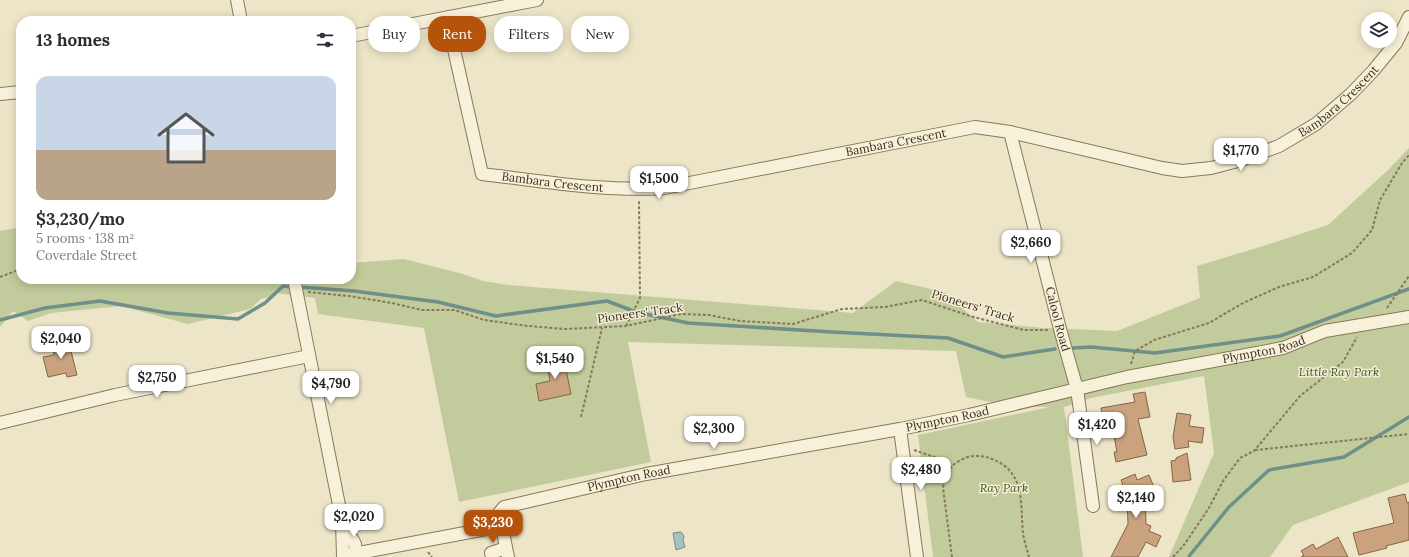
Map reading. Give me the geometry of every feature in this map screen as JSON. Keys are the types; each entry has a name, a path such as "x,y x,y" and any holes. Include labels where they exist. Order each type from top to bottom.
{"street":[{"path":"237,0 240,16"},
{"path":"456,16 537,0"},
{"name":"Bambara Crescent","path":"454,52 482,174 581,185 639,189 664,188 975,127 1010,132 1162,168 1182,171 1211,168 1238,161 1279,146 1316,124 1351,94 1373,71 1396,43 1409,17"},
{"path":"356,35 428,21"},
{"path":"0,94 16,92"},
{"name":"Calool Road","path":"1010,132 1060,329 1078,389 1093,506"},
{"path":"296,284 301,294 309,356 342,520 343,557 502,526 507,553 491,553"},
{"name":"Plympton Road","path":"502,526 499,513 504,507 646,474 900,430 969,415 1127,376 1282,348 1325,331 1409,317"},
{"path":"0,423 115,395 309,356"},
{"path":"900,430 917,557"},
{"path":"342,520 355,544 355,555"}],"path":[{"path":"1127,376 1135,351 1154,340 1209,323 1243,303 1272,290 1313,277 1352,254 1372,230 1380,200 1402,163 1409,155"},
{"path":"626,326 640,298 639,189"},
{"path":"0,277 16,271"},
{"path":"1387,308 1409,276"},
{"name":"Pioneers' Track","path":"301,294 349,296 392,303 422,310 454,310 484,320 565,329 626,326 681,314 709,315 740,321 793,324 842,309 885,307 922,300 970,316 1024,330 1060,329"},
{"path":"1254,451 1300,396 1343,362 1365,324"},
{"path":"581,416 602,328"},
{"path":"1173,557 1193,532 1240,458 1254,451 1409,434"},
{"path":"902,446 937,458 950,468"},
{"path":"952,557 943,488 945,478 950,468 961,460 973,456 987,457 1000,462 1012,471 1018,485 1023,535 1029,557"}],"green space":[{"path":"1409,148 1409,482 1293,525 1270,557 1169,557 1214,453 1204,376 1091,398 1064,407 1083,557 933,557 918,435 1050,407 1008,406 966,397 956,351 628,342 651,462 459,502 424,328 318,314 315,298 277,293 277,295 261,299 250,309 188,324 121,306 51,313 28,321 13,311 0,327 0,231 16,228 16,284 356,284 356,263 404,259 463,274 483,281 508,285 853,313 896,281 944,292 978,322 1045,328 1117,331 1200,298 1197,266 1328,225 1388,170"}],"water":[{"path":"681,532 684,536 683,540 685,547 676,550 673,533"}],"building":[{"path":"68,339 77,375 67,377 66,373 48,377 43,357 54,355 52,343"},
{"path":"563,355 571,394 539,401 536,384 550,381 546,359"},
{"path":"1145,392 1150,417 1138,419 1147,455 1116,462 1114,452 1117,452 1112,425 1105,427 1101,408 1135,402 1133,394"},
{"path":"1177,413 1191,415 1189,426 1204,428 1202,443 1188,441 1189,447 1175,449 1173,437"},
{"path":"1187,453 1191,480 1173,482 1171,461 1176,460 1176,458"},
{"path":"1135,474 1137,480 1149,475 1156,492 1145,496 1146,524 1151,526 1149,531 1161,536 1156,547 1146,542 1138,557 1111,557 1128,524 1127,497 1121,480"},
{"path":"1405,494 1407,503 1409,502 1409,540 1386,546 1387,548 1359,555 1353,533 1394,523 1388,498"},
{"path":"1338,537 1348,557 1301,557 1304,555 1301,551 1313,544 1316,549"}],"waterway":[{"path":"0,320 45,308 100,301 168,313 238,319 265,303 283,286 292,287"},
{"path":"299,287 354,291 438,302 496,316 607,301 636,312 688,323 948,338 1003,357 1055,349"},
{"path":"1073,348 1091,347 1155,353 1280,336 1409,289"},
{"path":"1189,557 1229,507 1269,470 1344,457 1409,417"}],"park label":[{"name":"Little Ray Park","path":"1339,372"},
{"name":"Ray Park","path":"1004,488"}]}
